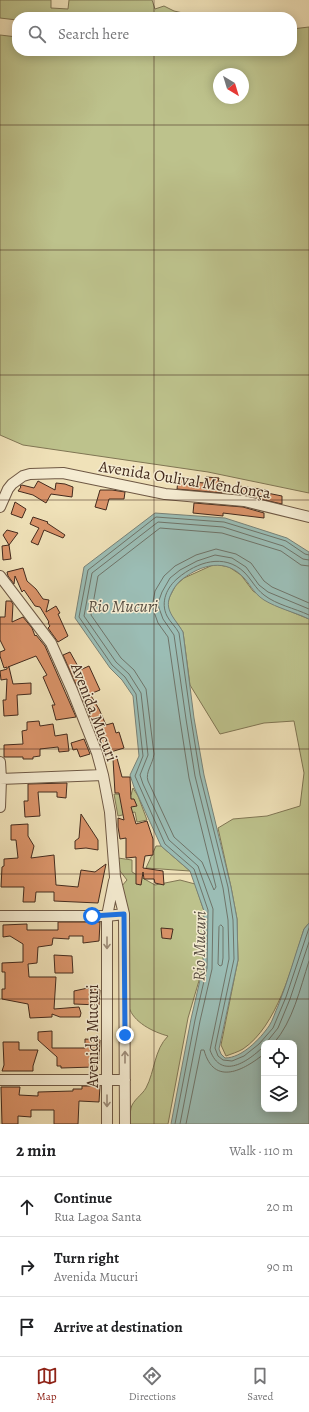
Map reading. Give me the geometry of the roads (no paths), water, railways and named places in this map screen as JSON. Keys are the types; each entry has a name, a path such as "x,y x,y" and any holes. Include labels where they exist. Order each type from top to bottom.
{"street":[{"name":"Avenida Oulival Mendonça","path":"0,506 8,489 23,476 30,474 63,473 165,494 244,501 309,517"},
{"name":"Avenida Mucuri","path":"0,576 51,642 97,753 103,775 110,812 115,877 124,914 125,1124"},
{"path":"0,762 0,807"},
{"path":"1,779 103,775"},
{"name":"Avenida Mucuri","path":"107,1124 108,916 115,877"},
{"path":"0,916 108,916 124,914"},
{"path":"0,1080 125,1080"}],"water":[{"name":"Rio Mucuri","path":"155,513 225,518 287,538 309,552 309,619 264,600 241,575 226,566 218,565 202,568 180,581 172,592 168,605 171,614 183,632 194,718 204,775 231,887 237,919 238,960 219,1049 225,1058 238,1055 256,1042 269,1026 282,997 304,929 309,923 309,1124 171,1124 191,1019 203,967 204,911 190,871 161,846 130,775 139,756 133,696 122,680 110,668 75,618 84,567"}]}
